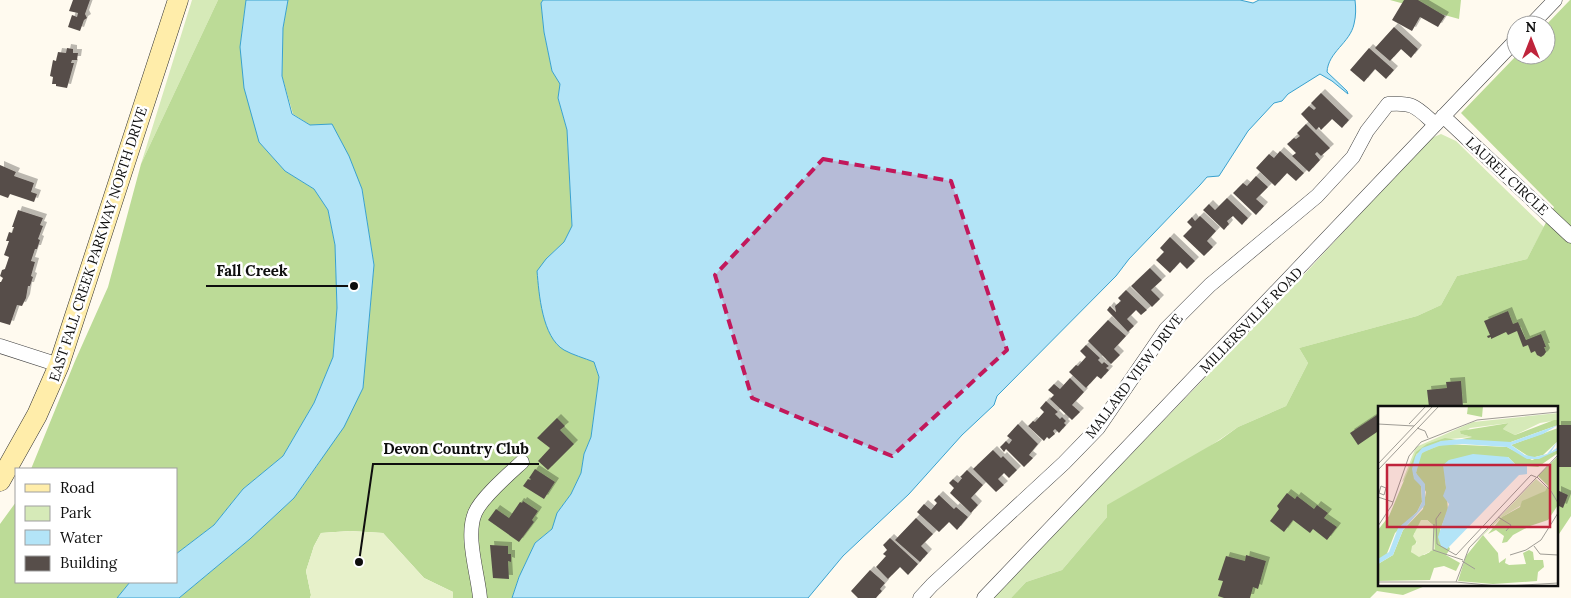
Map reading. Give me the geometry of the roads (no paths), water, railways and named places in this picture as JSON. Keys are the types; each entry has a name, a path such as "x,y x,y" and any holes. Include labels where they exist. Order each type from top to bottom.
{"main road":[{"name":"EAST FALL CREEK PARKWAY NORTH DRIVE","path":"0,481 37,415 59,365 178,0"}],"street":[{"path":"1541,15 1555,0"},
{"name":"MILLERSVILLE ROAD","path":"984,598 1506,50"},
{"name":"MALLARD VIEW DRIVE","path":"920,598 1064,463 1098,428 1166,330 1210,285 1317,196 1353,157 1367,130 1388,104 1403,103 1414,106 1439,120"},
{"name":"LAUREL CIRCLE","path":"1439,120 1571,235"},
{"path":"0,346 59,365"},
{"path":"480,598 473,552 473,518 482,502 522,462"}],"water":[{"path":"246,0 288,0 283,28 282,76 292,114 310,125 332,124 349,156 362,189 374,265 363,388 344,427 294,498 250,539 179,598 117,598 129,583 178,583 178,552 214,525 243,489 283,456 314,403 333,357 337,308 335,245 328,210 314,189 285,171 259,142 244,88 240,47"},
{"path":"543,0 1240,0 1253,3 1259,0 1355,0 1356,12 1352,31 1331,59 1327,72 1348,94 1320,74 1288,94 1282,101 1274,103 1248,131 1219,176 1207,177 1129,259 1116,276 997,396 994,405 962,435 909,494 843,556 808,598 512,598 519,577 535,543 552,529 557,513 571,494 581,473 584,454 591,437 599,377 594,362 567,352 557,344 546,325 541,303 537,271 546,259 564,242 572,226 567,130 558,98 560,84 552,71 544,32 541,3"}],"place":[{"name":"Fall Creek","path":"354,286"},
{"name":"Devon Country Club","path":"359,562"}]}
